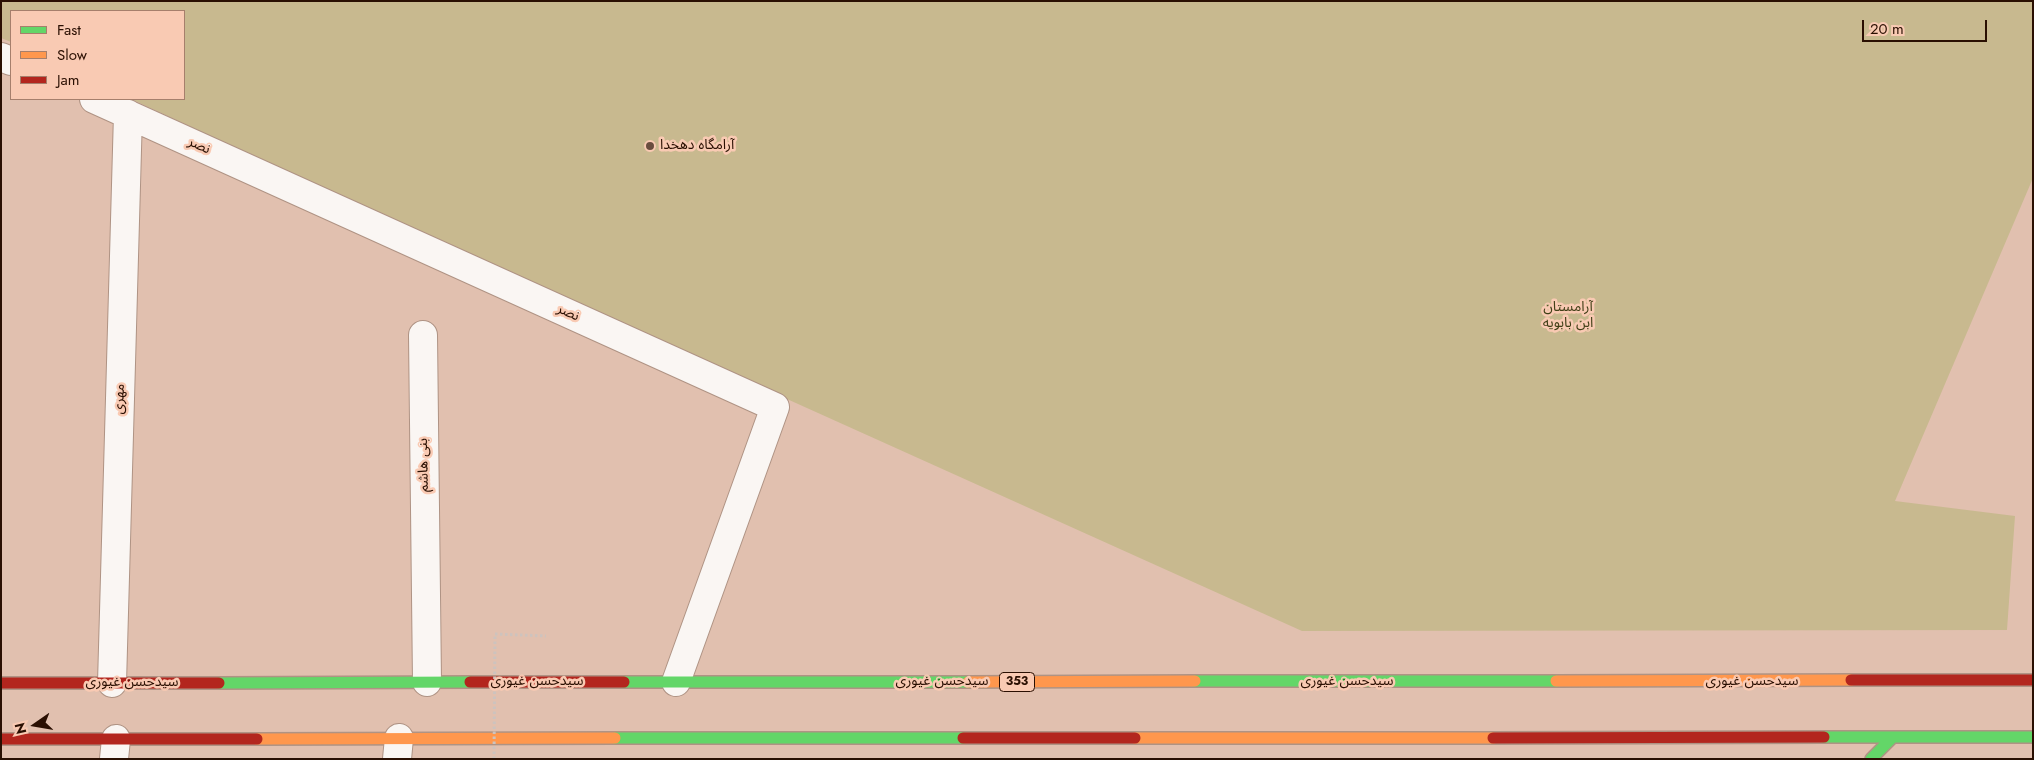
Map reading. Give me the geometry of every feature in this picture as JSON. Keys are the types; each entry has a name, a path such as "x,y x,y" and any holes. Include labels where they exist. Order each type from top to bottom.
{"main road":[{"name":"سیدحسن غیوری","path":"1,683 2033,680"},
{"path":"1,740 115,749 398,749 2033,737"},
{"path":"1871,759 1892,738"}],"street":[{"name":"نصر","path":"96,100 775,407 676,682"},
{"name":"مهری","path":"112,683 128,114"},
{"name":"بنی هاشم","path":"423,335 427,682"}],"path":[{"path":"494,759 495,634 546,636"}],"green space":[{"name":"آرامستان ابن بابویه","path":"1,1 2033,1 2033,178 1895,501 2015,516 2007,630 1302,631 414,231 133,100 185,100 185,10 10,10 10,42 1,38"}],"traffic: fast":[{"path":"1195,681 1556,681"},
{"path":"219,683 470,682"},
{"path":"624,682 968,682"},
{"path":"1824,737 2033,737"},
{"path":"615,738 963,738"},
{"path":"1871,759 1892,738"}],"traffic: slow":[{"path":"1556,681 1851,680"},
{"path":"968,682 1195,681"},
{"path":"257,739 615,738"},
{"path":"1135,738 1493,738"}],"traffic: jam":[{"path":"1851,680 2033,680"},
{"path":"470,682 624,682"},
{"path":"1,683 219,683"},
{"path":"1493,738 1824,737"},
{"path":"963,738 1135,738"},
{"path":"1,739 257,739"}],"place":[{"name":"آرامگاه دهخدا","path":"650,146"}]}
